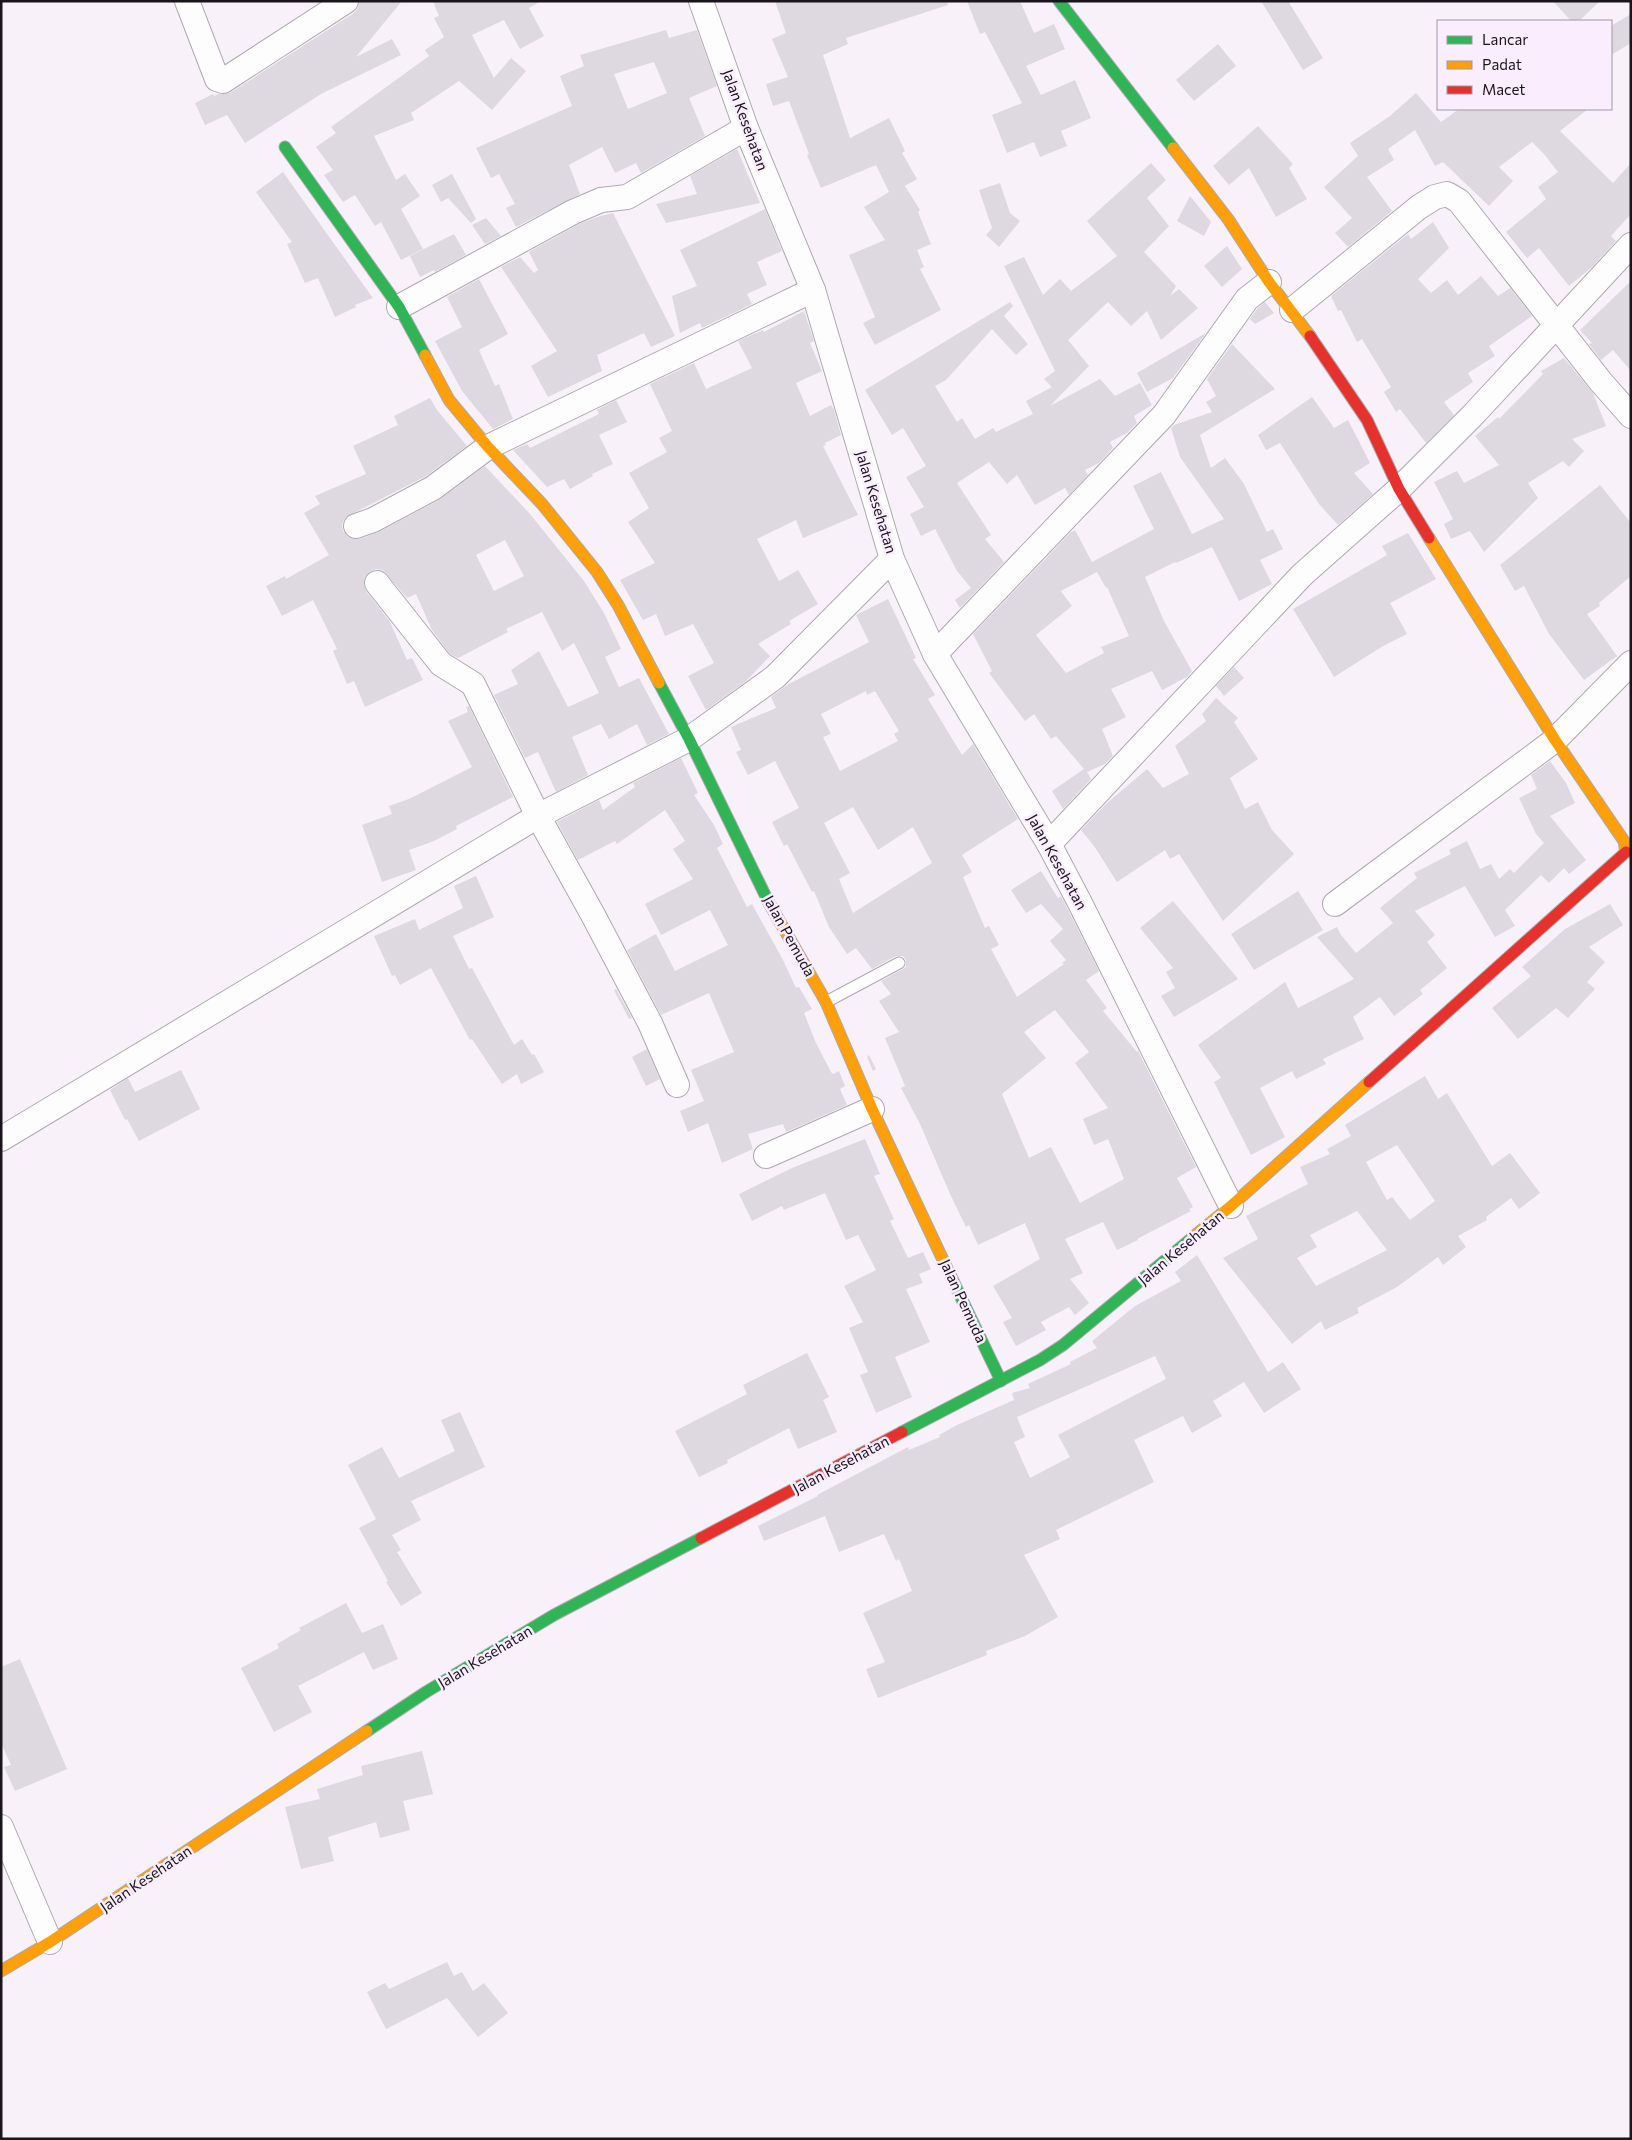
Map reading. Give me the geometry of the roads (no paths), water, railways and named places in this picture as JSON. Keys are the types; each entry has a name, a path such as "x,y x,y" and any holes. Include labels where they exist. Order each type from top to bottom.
{"street":[{"path":"187,1 217,78 222,81 346,1"},
{"name":"Jalan Kesehatan","path":"1,1971 50,1942 426,1692 554,1615 1040,1360 1063,1345 1186,1245 1230,1206 1049,844 935,654 892,559 813,290 746,128 701,1"},
{"path":"1059,1 1228,219 1269,282 1292,310 1367,420 1399,489 1486,632 1555,740 1624,841 1626,853 1230,1206"},
{"path":"398,307 573,212 601,200 627,197 746,128"},
{"name":"Jalan Pemuda","path":"285,147 398,307 449,400 488,447 542,504 596,572 618,605 689,739 775,915 826,1002 872,1109 1001,1381"},
{"path":"1292,310 1419,207 1435,197 1447,194 1459,201 1601,382 1631,416"},
{"path":"1049,844 1302,576 1399,489 1472,416 1631,246"},
{"path":"935,654 1164,415 1247,299 1269,282"},
{"path":"356,526 373,520 433,488 488,447 813,290"},
{"path":"1,1139 538,816 689,739 775,676 892,559"},
{"path":"377,583 441,664 473,684 538,816 594,915 650,1023 677,1085"},
{"path":"1336,904 1555,740 1631,663"},
{"path":"766,1156 872,1109"},
{"path":"1,1827 50,1942"}],"lane":[{"path":"826,1002 899,962"}]}
